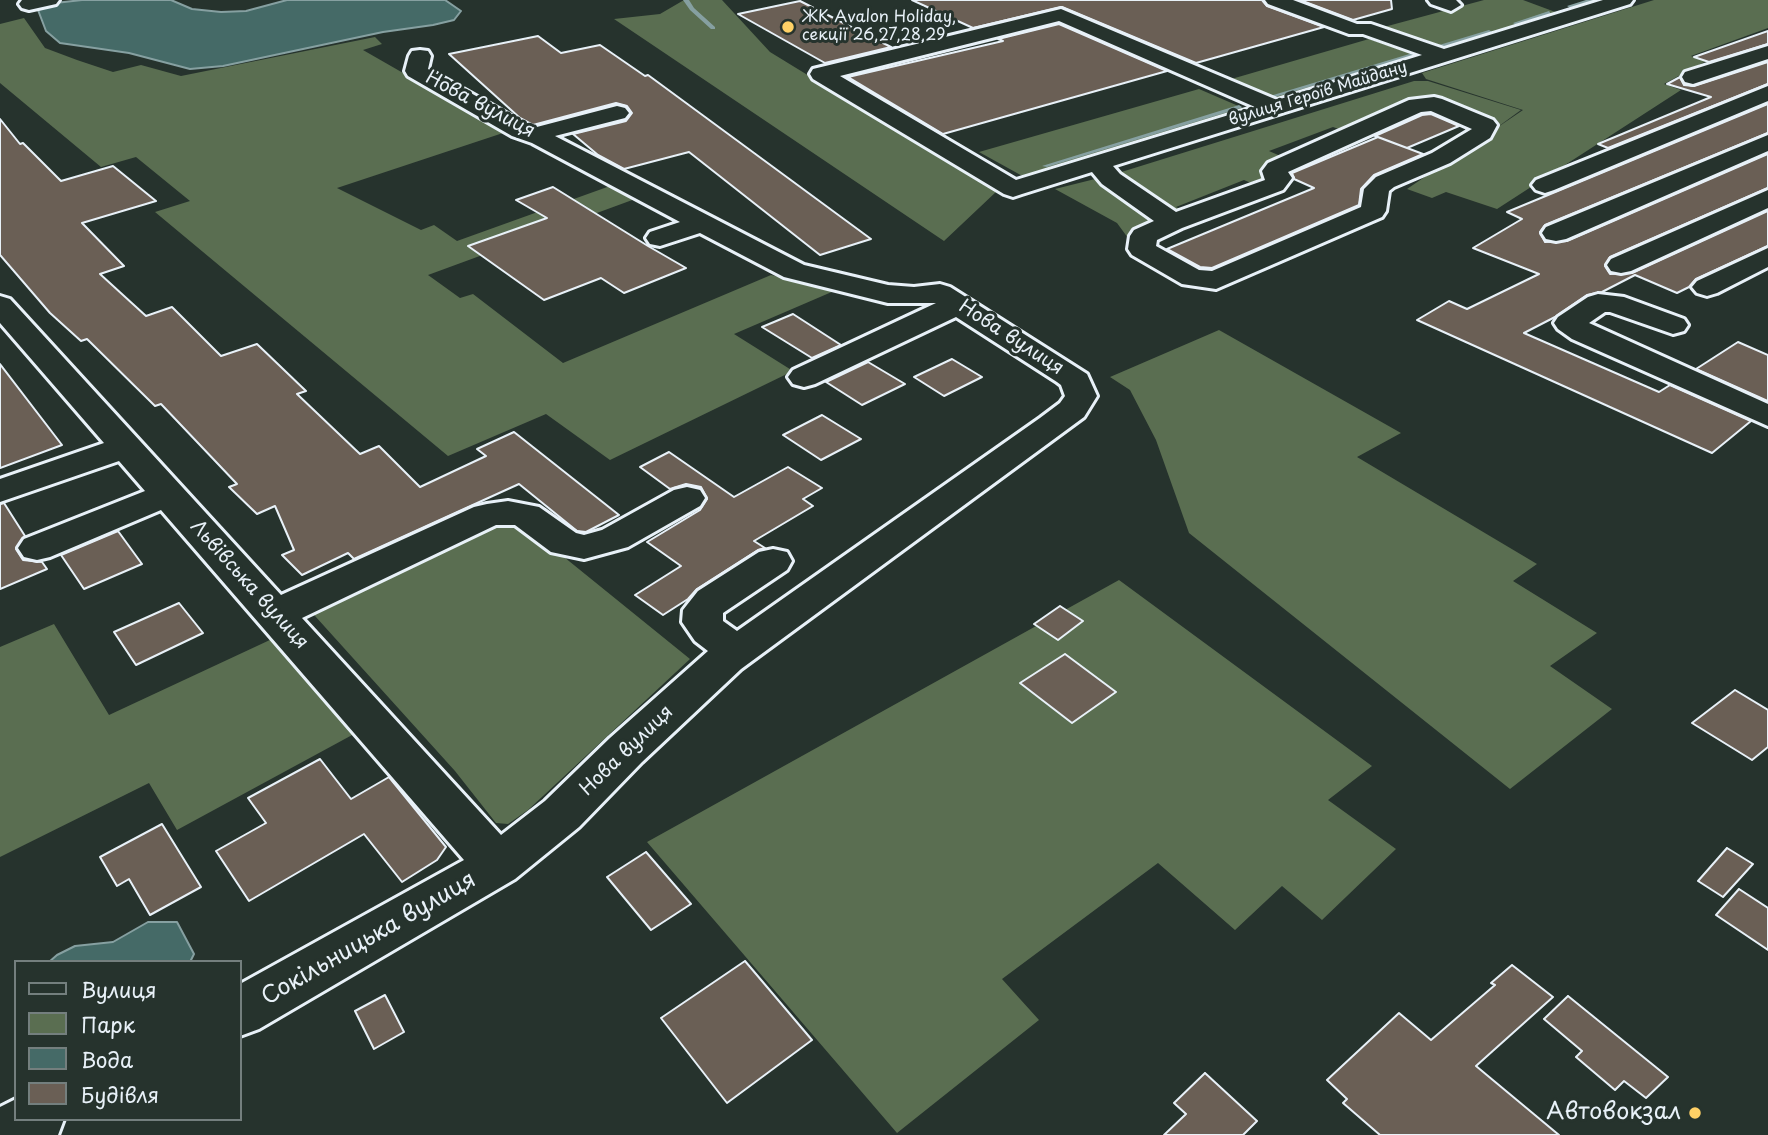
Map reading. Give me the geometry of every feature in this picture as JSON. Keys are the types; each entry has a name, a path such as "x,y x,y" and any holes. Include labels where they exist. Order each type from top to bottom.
{"street":[{"path":"29,4 48,0"},
{"path":"1275,0 1433,52"},
{"name":"вулиця Героїв Майдану","path":"1060,7 821,74 1013,189 1275,107 1433,52 1623,0"},
{"path":"1545,4 1576,14"},
{"path":"1060,7 1275,107"},
{"path":"1737,63 1768,52"},
{"name":"Нова вулиця","path":"420,56 416,71 520,131 533,135 794,271 888,294 914,296 951,289 1076,381 1081,396 1078,404 737,651 626,750 562,814 498,865"},
{"path":"1693,77 1730,63 1768,73"},
{"path":"1545,185 1768,93"},
{"path":"1434,104 1485,123 1482,133 1441,158 1385,182 1377,190 1373,211 1216,280 1192,278 1142,249 1144,236 1172,222 1274,185 1279,178 1275,171 1277,168 1417,106 1434,104"},
{"path":"533,135 617,113"},
{"path":"1556,233 1768,142"},
{"path":"1097,162 1111,179 1172,222"},
{"path":"1621,265 1768,198"},
{"path":"1734,213 1768,226"},
{"path":"660,238 702,223"},
{"path":"1707,287 1768,256"},
{"path":"804,377 951,289"},
{"path":"1673,325 1614,303 1598,303 1569,323 1583,333 1768,416"},
{"name":"Львівська вулиця","path":"0,305 498,865"},
{"path":"1,491 126,447"},
{"path":"37,548 168,494"},
{"path":"275,614 487,515 508,512 526,515 564,543 595,546 615,539 687,498"},
{"path":"737,651 709,631 702,622 703,610 712,600 773,561"},
{"name":"Сокільницька вулиця","path":"242,1011 498,865"}],"green space":[{"path":"684,0 722,0 770,52 997,191 944,241 614,19 660,14"},
{"path":"1484,0 1523,0 1558,13 1557,16 1455,48 1438,49 1384,31 1384,27"},
{"path":"1654,0 1768,0 1768,28 1691,56 1706,61 1664,84 1681,90 1497,209 1446,192 1432,198 1407,189 1523,110 1426,79 1422,73"},
{"path":"24,18 45,48 77,60 113,72 141,65 181,76 375,37 382,44 363,50 506,132 337,188 421,230 434,225 457,241 610,186 635,199 428,275 460,298 473,294 563,363 771,275 834,291 734,334 793,371 610,460 546,414 448,456 155,212 190,201 136,157 101,167 0,83 0,24"},
{"path":"1369,39 1410,53 1413,61 1279,101 1228,80"},
{"path":"1414,81 1428,81 1521,110 1499,126 1448,103 1421,98 1353,124 1350,133 1333,127 1269,151 1285,158 1263,166 1268,181 1260,187 1244,180 1176,207 1190,214 1178,216 1115,174"},
{"path":"1199,89 1250,111 1026,178 979,152"},
{"path":"1099,178 1149,213 1149,226 1128,238 1117,223 1055,189"},
{"path":"1219,330 1401,433 1357,457 1537,564 1513,581 1597,633 1550,666 1612,709 1510,789 1189,533 1156,440 1130,390 1110,377"},
{"path":"487,521 522,523 690,659 528,810 508,824 496,823 455,771 306,606"},
{"path":"1119,580 1372,766 1328,800 1396,849 1322,920 1282,886 1235,930 1158,863 1002,979 1039,1020 897,1133 647,842"},
{"path":"54,624 109,715 272,639 354,734 177,830 149,783 0,857 0,647"}],"water":[{"path":"82,0 171,0 192,9 221,12 246,11 287,0 445,0 461,11 454,20 433,25 383,32 223,66 190,69 129,53 60,43 46,31 38,10 55,3"},
{"path":"148,922 177,922 194,954 191,960 51,960 75,946 113,942"}],"building":[{"path":"912,0 1262,0 1267,6 1324,27 1196,63 1062,7 973,28"},
{"path":"1300,0 1391,0 1392,9 1353,20"},
{"name":"ЖК Avalon Holiday, секції 26,27,28,29","path":"800,1 891,47 825,63 738,14"},
{"path":"1059,24 1167,71 943,134 848,77 1003,41 998,39"},
{"path":"1768,31 1768,44 1709,62 1694,57"},
{"path":"538,36 561,53 600,45 645,76 648,75 871,239 820,255 689,152 624,169 598,155 573,134 626,121 632,113 627,106 616,103 533,125 520,118 449,54"},
{"path":"1768,62 1768,84 1608,148 1598,144 1711,97 1667,84 1680,77 1684,85 1694,86"},
{"path":"1768,104 1768,133 1545,225 1540,232 1545,242 1567,241 1768,154 1768,188 1610,257 1605,266 1610,274 1632,273 1768,211 1768,246 1696,279 1689,287 1677,293 1635,275 1602,292 1587,295 1555,317 1524,333 1659,392 1670,385 1751,421 1712,453 1417,320 1449,301 1467,309 1539,274 1473,248 1522,219 1507,212"},
{"path":"1431,114 1459,126 1407,148 1375,136 1422,115"},
{"path":"0,119 20,144 23,143 61,181 113,166 156,201 82,223 124,266 100,274 146,316 172,307 221,356 257,344 306,391 297,394 360,454 379,446 420,487 486,456 477,449 514,432 619,515 586,532 577,531 519,484 354,559 348,553 302,575 282,555 294,550 275,506 257,514 229,487 237,484 161,404 155,406 87,339 81,341 50,313 0,255"},
{"path":"1378,137 1423,154 1374,175 1361,189 1359,205 1212,268 1200,267 1167,249 1314,188 1294,179 1292,173"},
{"path":"553,187 686,268 624,293 601,278 544,300 468,246 547,218 516,200"},
{"path":"793,314 841,345 812,358 762,327"},
{"path":"1738,342 1768,355 1768,401 1696,369"},
{"path":"952,359 982,377 944,396 914,377"},
{"path":"868,362 905,384 862,405 826,382"},
{"path":"0,364 62,445 0,468"},
{"path":"822,415 861,439 821,460 783,435"},
{"path":"669,452 734,497 788,467 822,488 803,499 813,506 754,541 765,548 697,589 688,599 663,615 635,595 681,566 647,542 700,510 707,499 701,487 686,484 670,489 640,467"},
{"path":"4,503 25,536 16,549 23,560 42,562 47,569 0,589 0,504"},
{"path":"118,531 142,564 84,589 61,555"},
{"path":"179,603 203,633 136,665 114,632"},
{"path":"1060,606 1083,621 1058,640 1034,624"},
{"path":"1065,654 1116,692 1072,723 1020,683"},
{"path":"1735,690 1768,710 1768,747 1752,760 1692,723"},
{"path":"320,759 351,799 389,777 446,847 437,860 402,882 364,834 249,901 216,851 266,823 248,798"},
{"path":"162,824 201,887 150,915 129,879 117,886 100,857"},
{"path":"1727,848 1753,864 1723,897 1698,881"},
{"path":"646,852 691,904 651,930 607,877"},
{"path":"1739,889 1768,908 1768,950 1716,915"},
{"path":"745,961 812,1040 727,1103 661,1018"},
{"path":"1512,965 1553,997 1476,1066 1559,1135 1380,1135 1343,1103 1347,1099 1327,1080 1399,1013 1431,1040 1495,985 1491,983"},
{"path":"385,995 404,1032 374,1049 355,1011"},
{"path":"1568,996 1668,1077 1646,1098 1624,1081 1615,1090 1576,1057 1582,1051 1544,1019"},
{"path":"1205,1073 1257,1121 1243,1135 1164,1135 1186,1114 1174,1103"}],"waterway":[{"path":"686,0 713,28"},
{"path":"1570,6 1592,0"},
{"path":"1516,23 1549,13"},
{"path":"1273,96 1489,32"},
{"path":"1045,166 1239,107"}],"place":[{"name":"ЖК Avalon Holiday, секції 26,27,28,29","path":"788,27"},
{"name":"Автовокзал","path":"1695,1113"}]}
